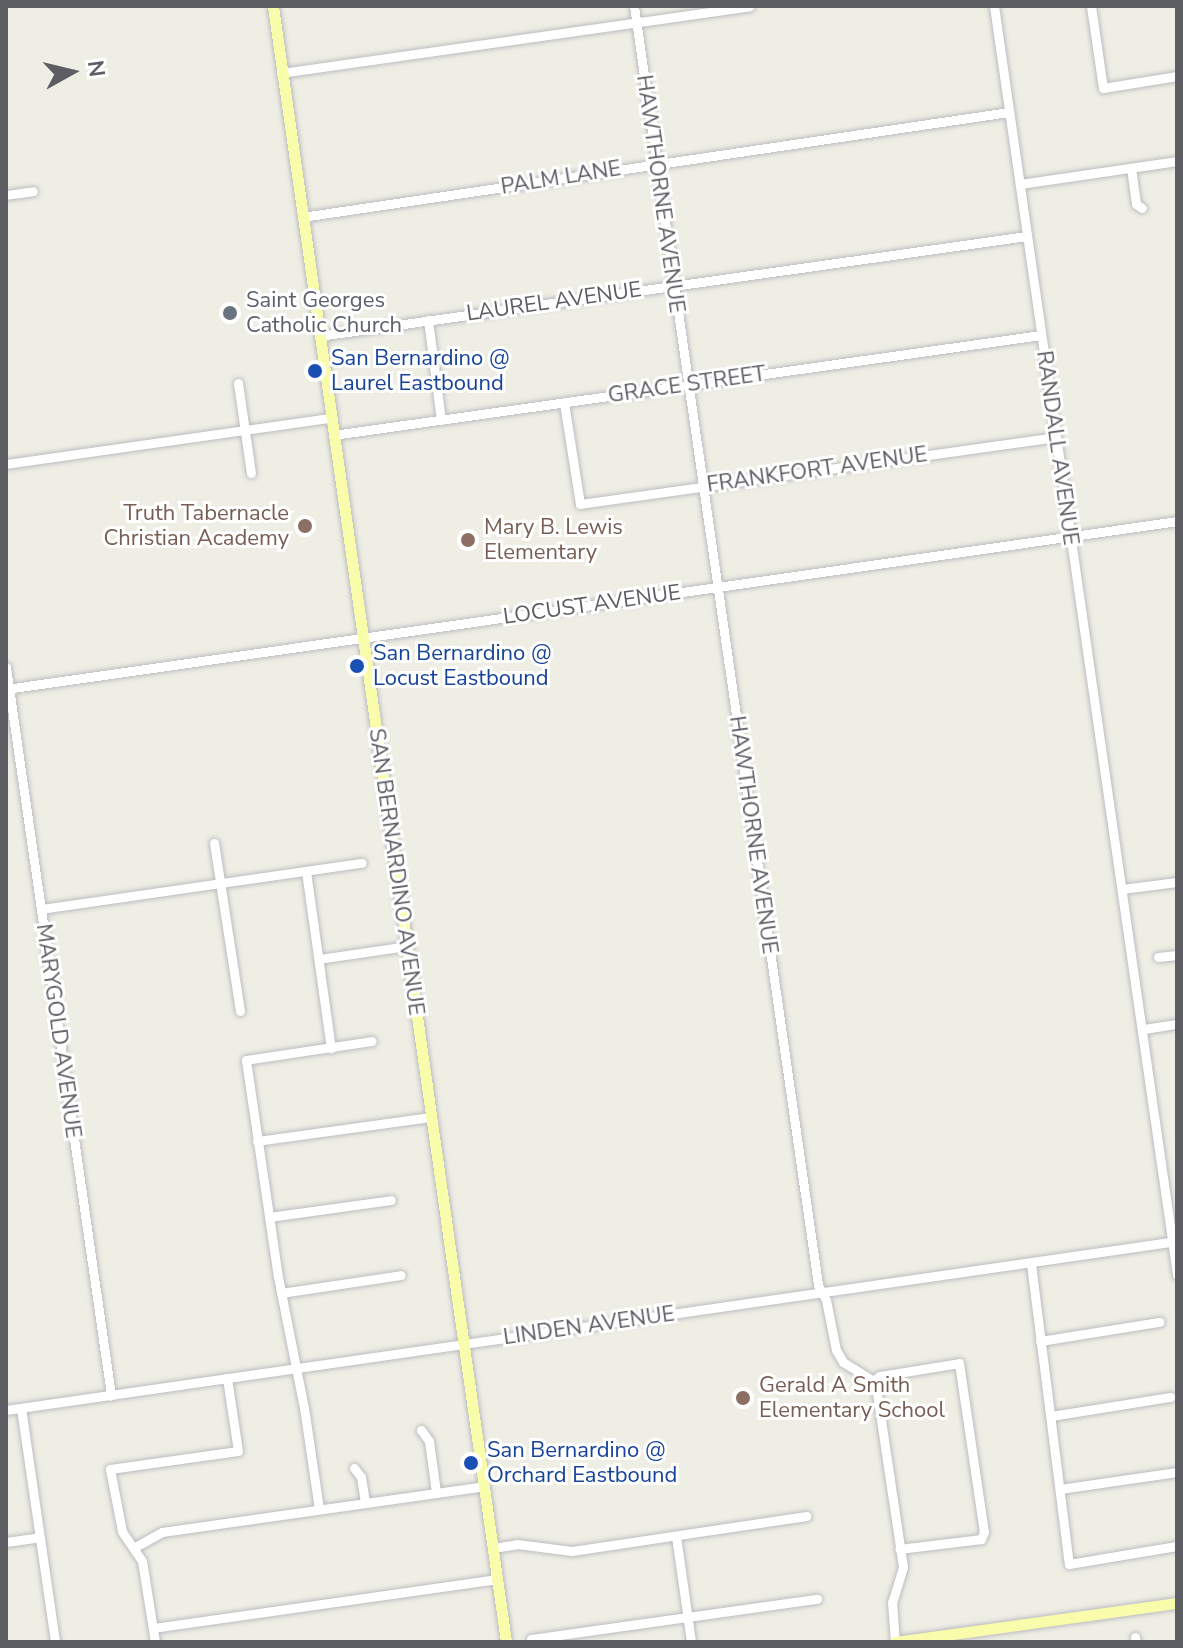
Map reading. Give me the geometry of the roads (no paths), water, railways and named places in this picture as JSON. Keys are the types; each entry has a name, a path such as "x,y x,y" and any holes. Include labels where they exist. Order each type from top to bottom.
{"main road":[{"name":"SAN BERNARDINO AVENUE","path":"273,6 506,1642"},
{"path":"900,1642 1177,1603"}],"street":[{"name":"HAWTHORNE AVENUE","path":"634,6 822,1292 836,1350 843,1362 873,1381"},
{"path":"281,73 749,6"},
{"name":"RANDALL AVENUE","path":"994,6 1175,1241 1177,1275"},
{"path":"1091,6 1103,88 1177,76"},
{"name":"PALM LANE","path":"302,217 1009,112"},
{"path":"1020,184 1177,161"},
{"path":"1131,168 1136,204 1142,208"},
{"path":"6,195 33,191"},
{"name":"LAUREL AVENUE","path":"319,336 1027,236"},
{"path":"428,320 441,420"},
{"name":"GRACE STREET","path":"333,435 1041,335"},
{"path":"238,383 251,473"},
{"name":"FRANKFORT AVENUE","path":"564,403 580,504 1055,437"},
{"path":"6,464 331,418"},
{"name":"LOCUST AVENUE","path":"8,689 1177,521"},
{"name":"MARYGOLD AVENUE","path":"6,667 111,1395"},
{"path":"214,843 240,1011"},
{"path":"41,909 362,863"},
{"path":"306,871 331,1048"},
{"path":"1122,889 1177,882"},
{"path":"319,959 407,946"},
{"path":"1158,957 1177,955"},
{"path":"1144,1029 1177,1024"},
{"path":"319,1509 281,1293 246,1060 372,1041"},
{"path":"257,1141 431,1117"},
{"path":"269,1217 391,1200"},
{"name":"LINDEN AVENUE","path":"6,1410 1175,1241"},
{"path":"1031,1264 1069,1564 1177,1546"},
{"path":"281,1293 401,1275"},
{"path":"1040,1341 1159,1322"},
{"path":"900,1549 981,1539 984,1532 959,1363 880,1376 873,1381 903,1573 891,1615 900,1642"},
{"path":"155,1642 145,1572 135,1547 125,1537 118,1521 110,1469 238,1451 227,1378"},
{"path":"1051,1416 1170,1397"},
{"path":"21,1408 55,1642"},
{"path":"421,1430 429,1441 436,1492"},
{"path":"354,1468 361,1477 365,1503"},
{"path":"1060,1489 1177,1472"},
{"path":"135,1547 162,1532 484,1486"},
{"path":"493,1548 517,1544 572,1551 806,1516"},
{"path":"676,1536 691,1642"},
{"path":"6,1542 40,1537"},
{"path":"153,1628 497,1579"},
{"path":"531,1639 817,1599"}],"place":[{"name":"Saint Georges Catholic Church","path":"230,313"},
{"name":"San Bernardino @ Laurel Eastbound","path":"315,371"},
{"name":"Truth Tabernacle Christian Academy","path":"305,526"},
{"name":"Mary B. Lewis Elementary","path":"468,540"},
{"name":"San Bernardino @ Locust Eastbound","path":"357,666"},
{"name":"Gerald A Smith Elementary School","path":"743,1398"},
{"name":"San Bernardino @ Orchard Eastbound","path":"471,1463"}]}
